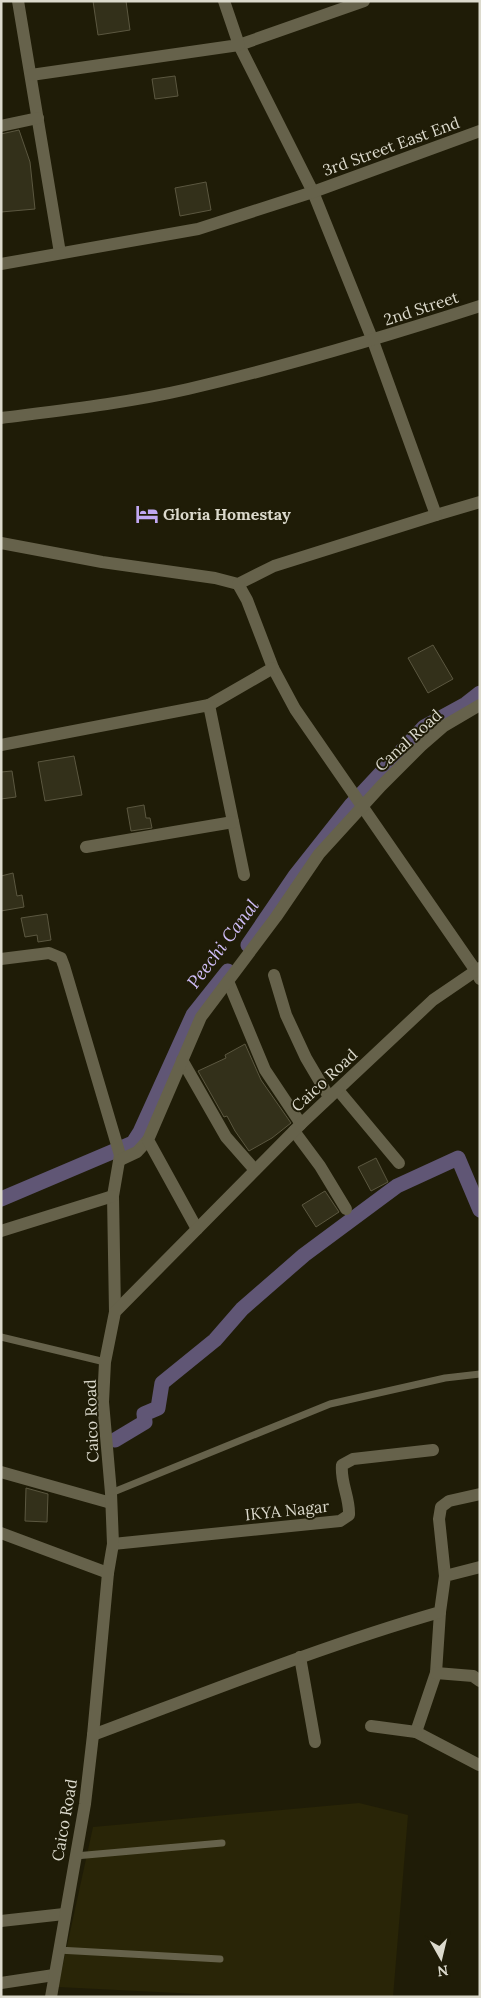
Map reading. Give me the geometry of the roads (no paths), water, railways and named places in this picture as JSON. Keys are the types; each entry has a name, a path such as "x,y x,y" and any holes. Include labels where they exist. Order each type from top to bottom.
{"street":[{"path":"18,1 60,253"},
{"path":"224,1 239,45 313,192 373,341 436,515"},
{"path":"31,75 239,45 364,1"},
{"path":"1,126 38,118"},
{"name":"3rd Street East End","path":"1,264 198,228 313,192 480,131"},
{"name":"2nd Street","path":"1,418 98,406 188,389 373,341 480,306"},
{"path":"1,544 102,562 216,578 238,584 274,566 480,502"},
{"path":"238,584 247,600 273,668 295,709 478,973"},
{"path":"1,746 209,705 273,668"},
{"path":"209,705 244,875"},
{"name":"Canal Road","path":"148,1140 201,1017 276,917 320,854 362,804 421,746 444,726 480,705"},
{"path":"86,847 233,822"},
{"path":"1,959 49,953 61,958 120,1157 113,1196 116,1312"},
{"name":"Caico Road","path":"51,1997 64,1914 85,1804 108,1573 113,1544 103,1402 105,1362 116,1312 297,1127 433,1000 478,973"},
{"path":"274,976 286,1014 306,1058 334,1093 400,1163"},
{"path":"228,980 265,1070 346,1209"},
{"path":"182,1060 226,1137 255,1170"},
{"path":"120,1157 136,1152 148,1140 196,1229"},
{"path":"1,1230 113,1196"},
{"name":"IKYA Nagar","path":"113,1544 340,1521 349,1515 341,1474 342,1465 353,1459 433,1450"},
{"path":"1,1472 111,1498"},
{"path":"416,1732 436,1673 440,1612 445,1576 439,1519 441,1507 449,1501 480,1494"},
{"path":"1,1533 108,1573"},
{"path":"445,1576 480,1568"},
{"path":"93,1735 300,1657 440,1612"},
{"path":"300,1657 315,1742"},
{"path":"436,1673 478,1677"},
{"path":"371,1726 416,1732 479,1764"},
{"path":"1,1921 64,1914"},
{"path":"1,1983 54,1975"}],"lane":[{"path":"1,1337 105,1362"},
{"path":"111,1498 330,1404 445,1378 480,1374"},
{"path":"75,1856 222,1843"},
{"path":"58,1950 220,1958"}],"waterway":[{"name":"Peechi Canal","path":"248,945 295,876 352,804 424,727 466,704 480,693"},
{"name":"Peechi Canal","path":"1,1199 133,1143 140,1132 193,1015 228,971"},
{"path":"115,1440 145,1422 144,1414 158,1408 162,1383 215,1340 242,1309 304,1255 397,1186 458,1158 480,1210"}],"place":[{"name":"Gloria Homestay","path":"147,514"}]}
